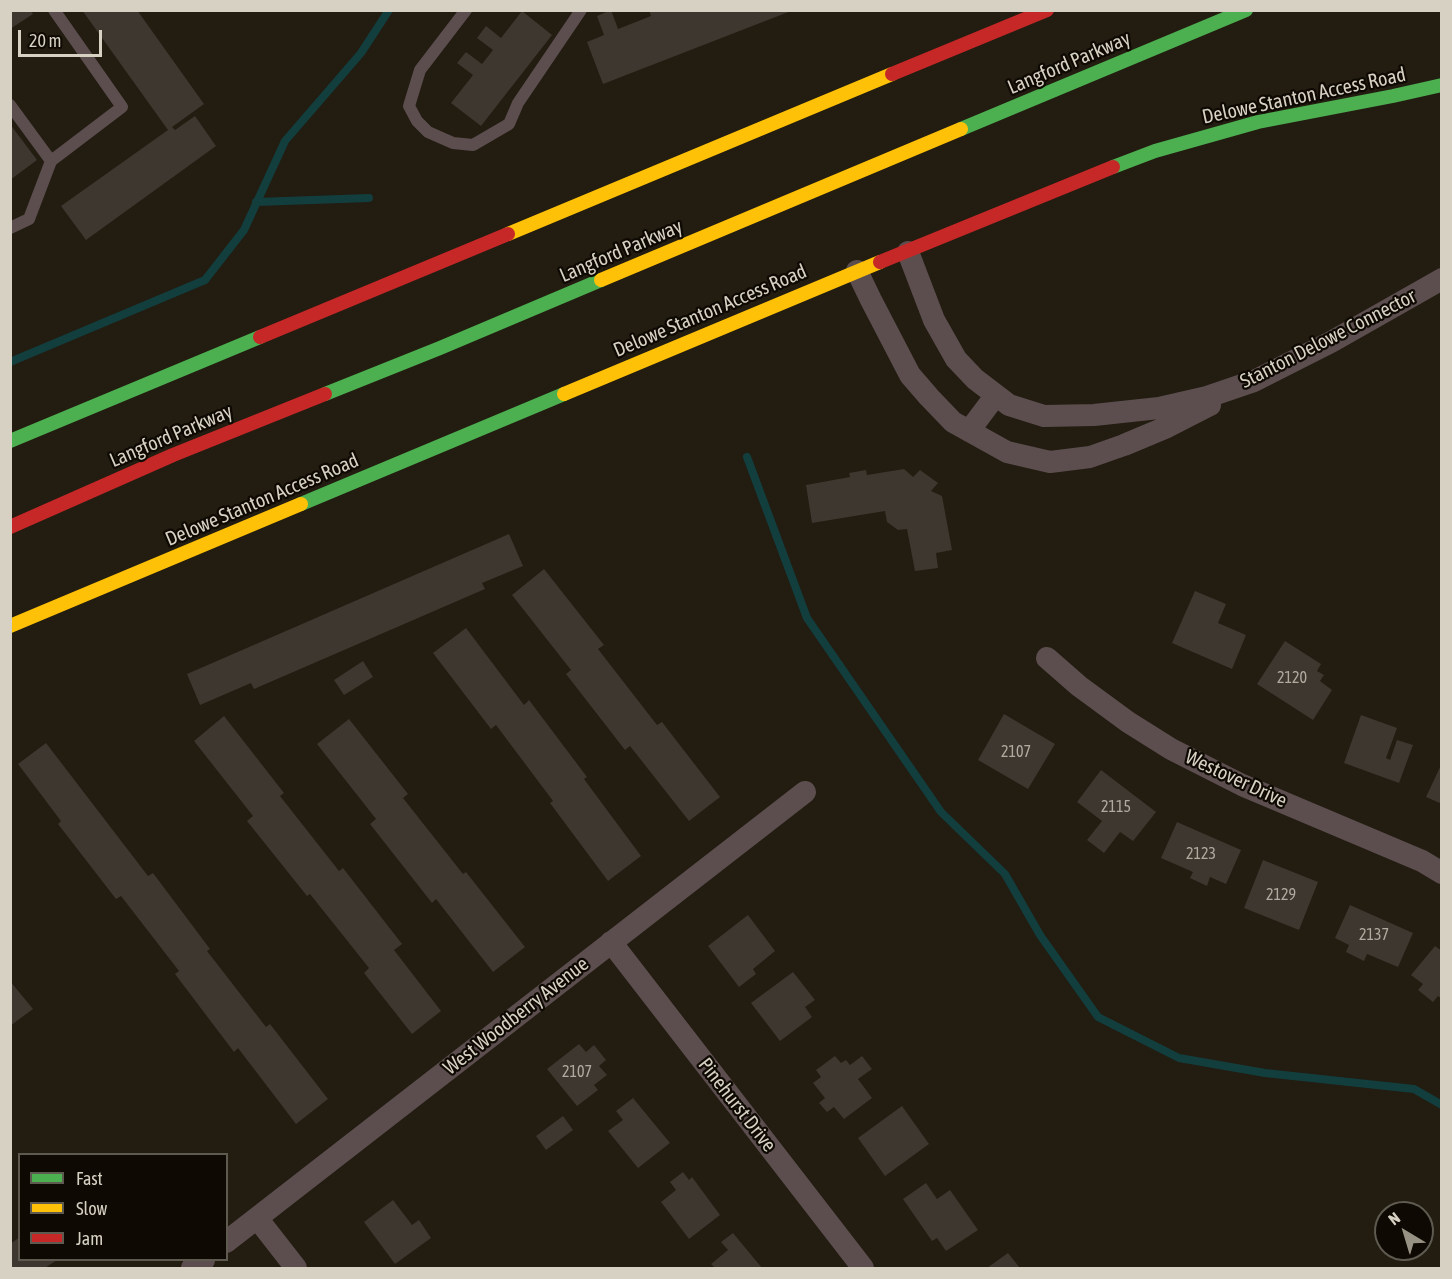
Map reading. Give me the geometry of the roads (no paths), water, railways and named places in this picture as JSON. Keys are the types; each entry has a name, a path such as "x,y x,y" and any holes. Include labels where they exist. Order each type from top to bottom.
{"main road":[{"path":"10,441 1047,10"},
{"name":"Langford Parkway","path":"10,527 173,455 440,348 1246,10"},
{"name":"Delowe Stanton Access Road","path":"10,626 857,271 1155,151 1258,122 1442,85"}],"street":[{"name":"Stanton Delowe Connector","path":"908,252 934,320 956,359 975,379 1009,405 1044,416 1094,415 1159,408 1229,390 1254,381 1331,342 1442,279"},
{"path":"857,271 910,375 928,397 953,422 1007,452 1050,462 1090,457 1167,427 1210,405 1229,390"},
{"path":"969,431 996,395"},
{"name":"Westover Drive","path":"1047,658 1128,722 1171,749 1242,785 1422,861 1442,873"},
{"name":"West Woodberry Avenue","path":"228,1240 805,792"},
{"name":"Pinehurst Drive","path":"612,942 862,1269"},
{"path":"257,1218 296,1269"}],"lane":[{"path":"10,228 29,219 51,161 122,106 54,10"},
{"path":"466,10 420,70 409,106 417,122 428,132 453,143 473,145 509,124 518,103 581,10"},
{"path":"10,105 51,161"}],"waterway":[{"path":"10,362 205,280 244,230 285,141 361,53 389,10"},
{"path":"256,202 369,198"},
{"path":"747,457 807,618 941,812 1005,874 1040,935 1098,1017 1179,1058 1265,1073 1414,1089 1442,1105"}]}
